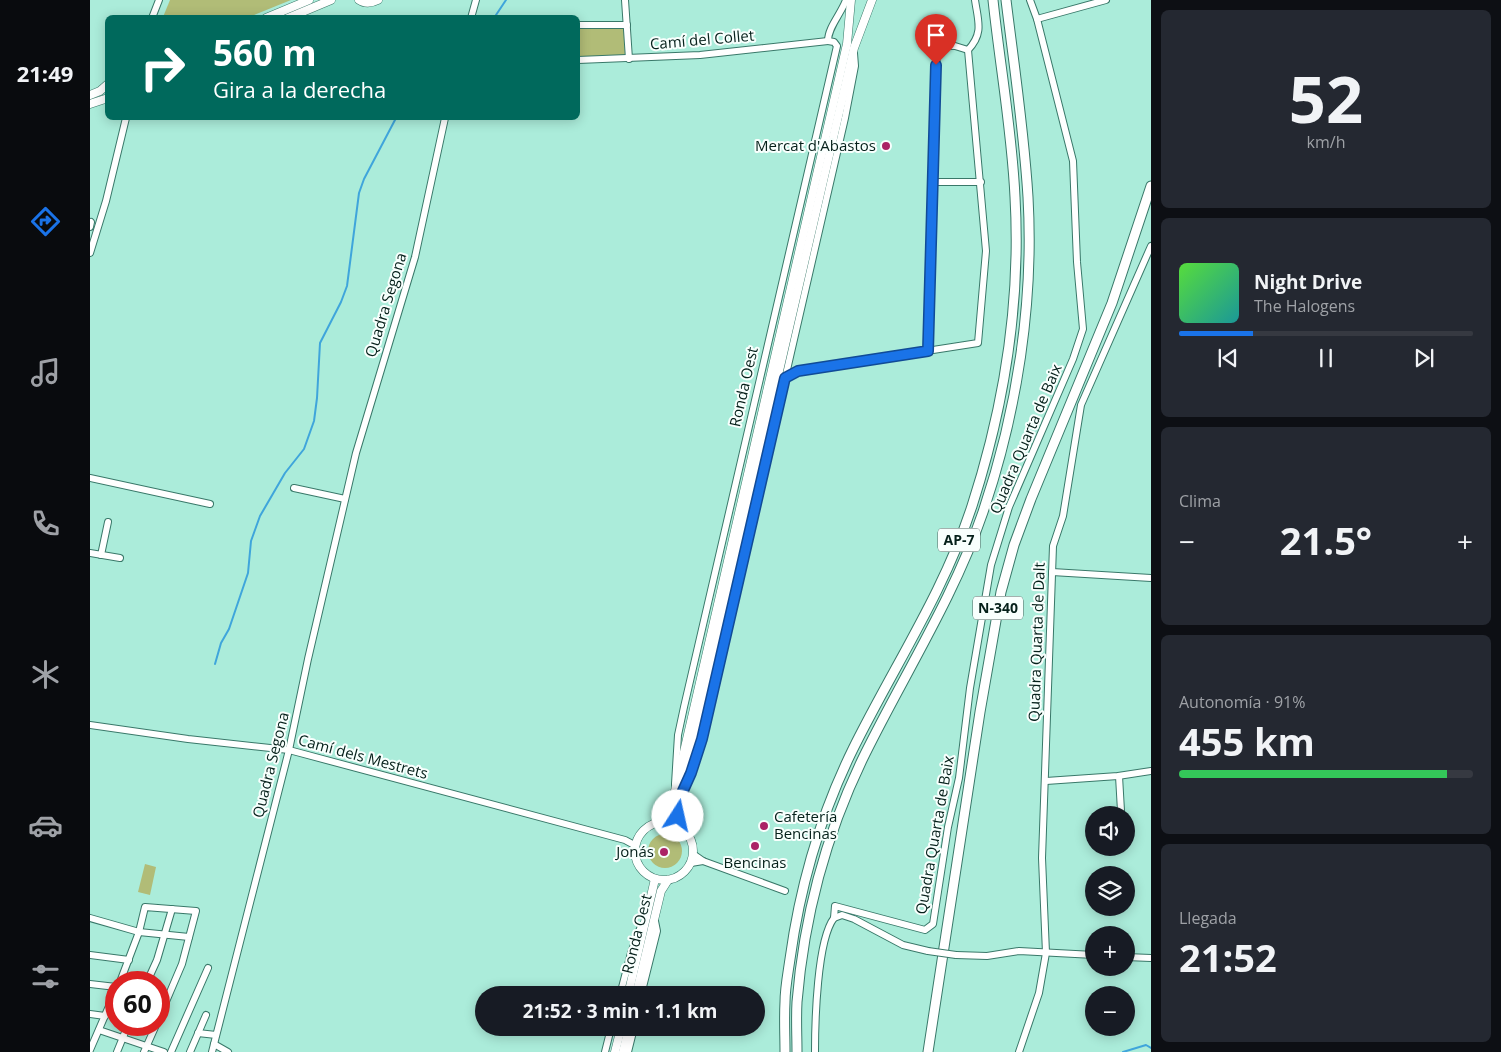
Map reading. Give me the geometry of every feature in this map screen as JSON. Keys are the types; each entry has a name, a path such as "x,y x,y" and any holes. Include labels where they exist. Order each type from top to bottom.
{"highway":[{"name":"AP-7","path":"785,1052 785,1001 794,929 809,864 828,809 853,750 943,578 961,535 971,509 992,437 1004,383 1016,290 1016,198 993,0"},
{"name":"AP-7","path":"797,1052 797,1004 806,932 821,868 835,824 864,755 955,584 983,512 1004,441 1016,388 1028,290 1028,198 1006,0"},
{"name":"N-340","path":"928,1052 983,692 1001,592 1014,545 1031,498 1112,303 1151,186"}],"main road":[{"path":"273,15 309,0"},
{"path":"295,15 331,0"},
{"path":"359,0 373,3 378,0"},
{"name":"Ronda Oest","path":"681,827 678,816 678,792 847,44 851,0"},
{"name":"Ronda Oest","path":"664,822 678,792 854,48 872,0"},
{"path":"90,95 105,87"},
{"path":"90,104 105,99"},
{"path":"664,822 681,827 691,841 693,854 691,863 682,874 668,880 655,879 645,874 639,867 636,858 637,842 645,829 656,823 664,822"},
{"name":"Ronda Oest","path":"638,986 651,915 655,879"},
{"name":"Ronda Oest","path":"631,986 651,915 668,880"},
{"path":"615,1052 619,1036"},
{"path":"623,1052 627,1036"}],"street":[{"path":"153,15 159,0"},
{"path":"472,15 476,0"},
{"path":"625,0 629,59"},
{"path":"828,41 828,35 846,0"},
{"path":"968,50 975,43 979,34 976,0"},
{"name":"Quadra Quarta de Baix","path":"834,918 834,906 925,930 933,924 948,827 959,778 970,688 991,565 1009,507 1073,359 1083,330 1077,262 1073,161 1037,19 1030,0"},
{"path":"1037,19 1106,0"},
{"path":"580,25 627,25"},
{"name":"Camí del Collet","path":"580,60 700,55 828,41"},
{"name":"Ronda Oest","path":"678,792 674,769 678,752 678,735 837,46 834,42 828,41"},
{"path":"924,45 955,46 968,50"},
{"path":"928,351 937,45"},
{"name":"Ronda Oest","path":"678,792 691,773 702,739 845,118 855,66 854,48"},
{"path":"785,378 798,371 978,343 986,251 968,50"},
{"path":"90,253 106,201 126,120"},
{"name":"Quadra Segona","path":"212,1052 289,750 356,453 376,380 415,257 445,120"},
{"path":"934,182 981,182"},
{"path":"90,223 90,227"},
{"name":"Quadra Quarta de Dalt","path":"1019,1052 1039,993 1046,953 1042,858 1053,546 1064,516 1082,405 1151,246"},
{"path":"789,360 798,371"},
{"path":"90,478 210,504"},
{"path":"294,488 345,499"},
{"path":"101,555 108,522"},
{"path":"90,553 120,558"},
{"path":"1052,572 1151,578"},
{"name":"Camí dels Mestrets","path":"90,725 188,739 289,750 637,842"},
{"path":"1046,781 1119,776 1151,771"},
{"path":"1119,776 1121,806"},
{"path":"693,854 703,861 785,891"},
{"path":"691,863 703,861"},
{"path":"124,971 139,932 145,907 196,911 182,964 170,992"},
{"path":"152,971 172,909"},
{"path":"644,986 657,931 651,915"},
{"name":"Ronda Oest","path":"622,986 631,953 651,915"},
{"path":"815,1052 821,963 827,931 834,918 842,916 854,919 903,945 928,951 956,955 987,956 1019,951 1085,955"},
{"path":"90,918 139,932 189,937"},
{"path":"90,955 129,960"},
{"path":"1135,957 1151,958"},
{"path":"171,1052 208,968"},
{"path":"90,984 105,986"},
{"path":"90,1014 105,1016 90,1048"},
{"path":"190,1052 206,1015"},
{"path":"99,1030 123,1038 145,1049 164,1052"},
{"path":"198,1033 216,1035"},
{"path":"145,1049 151,1036"},
{"path":"606,1052 609,1036"},
{"path":"628,1052 632,1036"},
{"path":"116,1052 123,1038"},
{"path":"214,1044 228,1052"}],"green space":[{"path":"170,0 291,0 254,15 164,15"},
{"path":"624,27 625,56 580,57 580,28"},
{"path":"665,834 677,839 682,851 677,863 665,868 653,863 648,851 653,839"},
{"path":"145,864 156,867 150,895 138,892"}],"waterway":[{"path":"496,15 506,0"},
{"path":"215,664 221,643 229,629 248,573 251,541 260,516 285,473 304,449 314,421 320,343 347,286 359,193 364,179 395,120"},
{"path":"1123,1052 1146,1045 1151,1048"}],"place":[{"name":"Mercat d'Abastos","path":"886,146"},
{"name":"Cafetería Bencinas","path":"764,826"},
{"name":"Bencinas","path":"755,846"},
{"name":"Jonás","path":"664,852"}],"route":[{"path":"678,816 682,793 702,739 785,378 798,371 928,351 936,65"}]}
